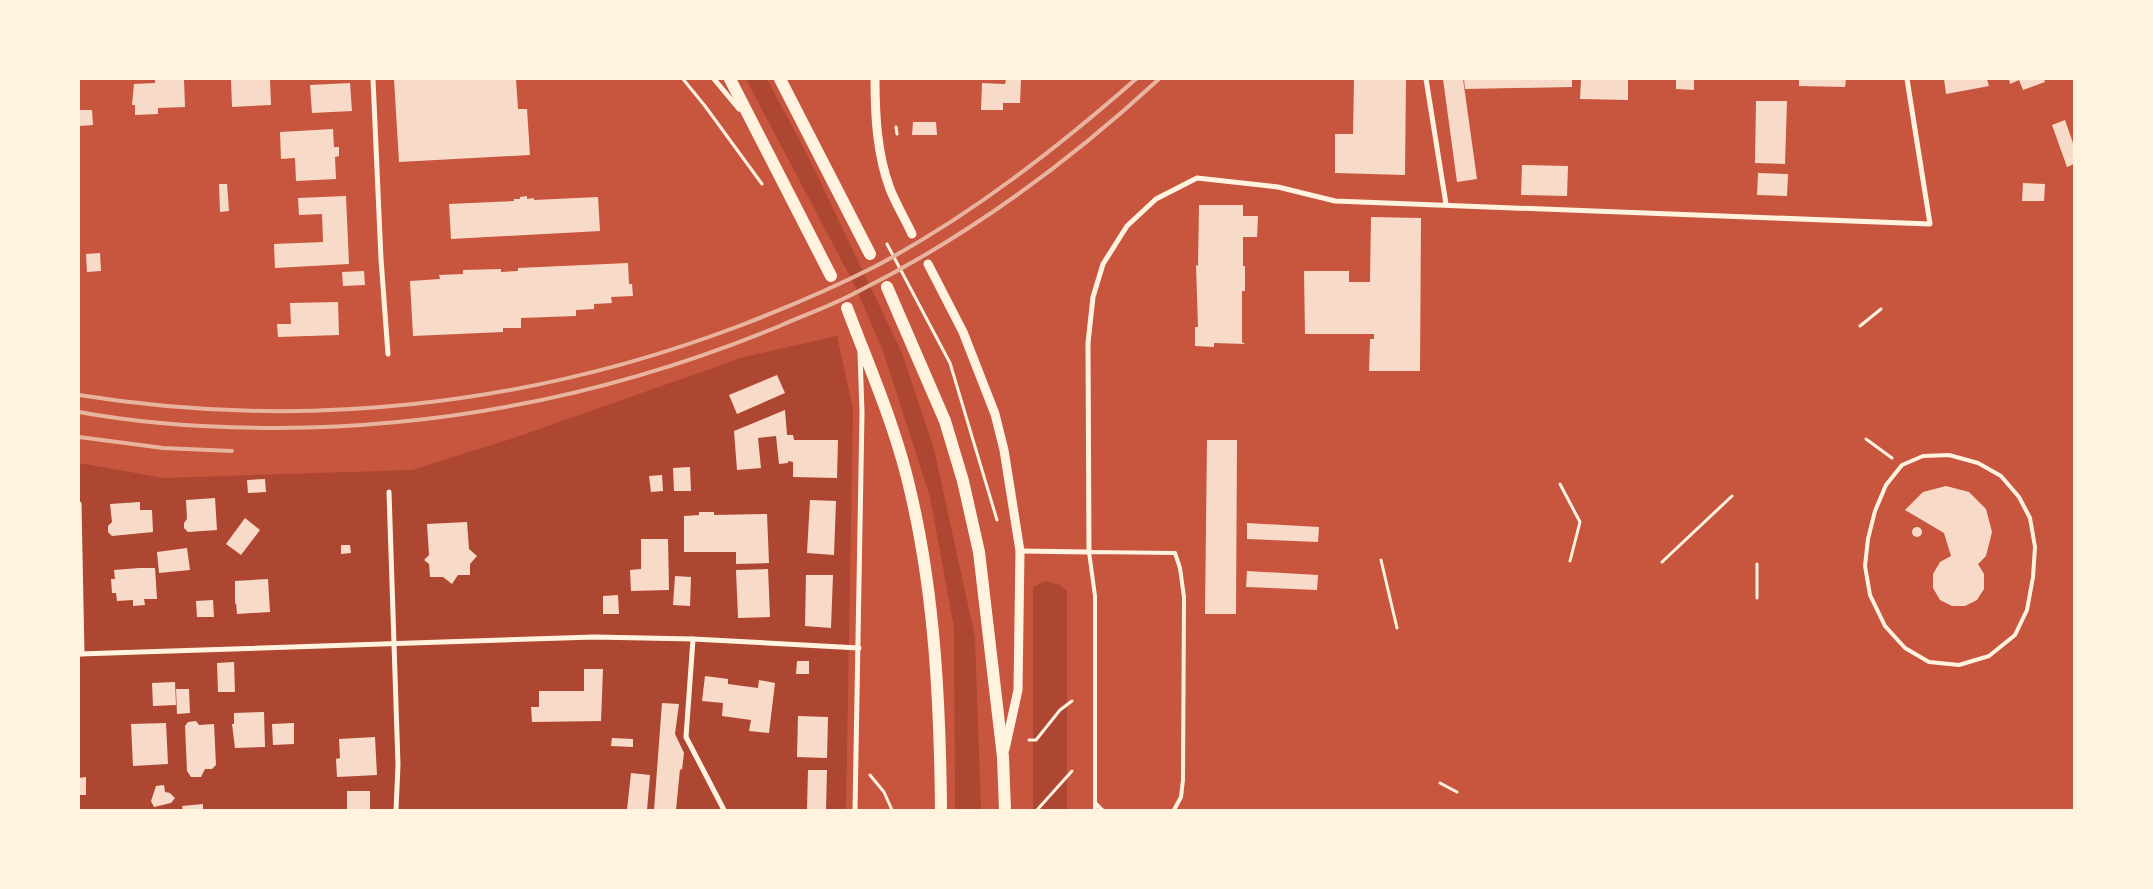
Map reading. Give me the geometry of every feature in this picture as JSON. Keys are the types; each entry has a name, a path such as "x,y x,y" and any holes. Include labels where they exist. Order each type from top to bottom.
{"main road":[{"path":"730,79 831,276"},
{"path":"780,79 870,254"},
{"path":"887,287 945,421 963,482 979,552 1003,757 1005,810"},
{"path":"847,308 900,450 920,539 927,585 936,680 941,810"}],"street":[{"path":"373,79 381,259 388,354"},
{"path":"714,79 751,123"},
{"path":"875,79 875,116 882,161 890,188 912,234"},
{"path":"1426,79 1446,204"},
{"path":"1020,551 1089,552 1088,343 1093,296 1103,264 1126,226 1156,199 1197,178 1278,187 1335,201 1930,224 1907,79"},
{"path":"928,264 963,332 995,414 1004,450 1020,551 1018,690 1003,757"},
{"path":"855,810 862,413 859,340"},
{"path":"389,492 398,765 396,810"},
{"path":"79,504 80,654 594,637 859,648"},
{"path":"693,640 686,737 724,810"}],"lane":[{"path":"1949,455 1978,463 2001,476 2019,497 2030,518 2034,547 2033,577 2027,610 2015,635 1989,656 1959,665 1929,662 1905,648 1885,626 1870,595 1865,566 1868,538 1875,511 1886,486 1902,465 1923,456 1949,455"},
{"path":"1094,810 1095,596 1089,552 1175,553 1180,568 1184,597 1183,780 1181,797 1174,810"},
{"path":"1094,803 1102,810"}],"path":[{"path":"683,79 705,106 740,156"},
{"path":"896,127 897,134"},
{"path":"1860,326 1881,309"},
{"path":"1866,439 1902,465"},
{"path":"1560,484 1580,522 1570,561"},
{"path":"1662,562 1732,496"},
{"path":"1381,560 1397,628"},
{"path":"1757,598 1758,564"},
{"path":"1029,740 1036,740 1060,710 1072,701"},
{"path":"856,758 884,792 892,810"},
{"path":"1037,810 1072,771"},
{"path":"1440,783 1457,792"}],"shaded area":[{"path":"746,79 767,79 807,154 902,353 934,449 975,637 981,810 955,810 954,628 930,497 883,351 855,286"},
{"path":"837,336 853,409 846,810 79,810 79,463 164,478 412,470 514,438 744,357"},
{"path":"1046,581 1060,585 1067,591 1067,810 1033,810 1033,587"}],"building":[{"path":"155,79 184,79 185,107 158,108 158,114 135,115 135,105 132,105 134,84 155,83"},
{"path":"231,79 270,79 271,105 232,107"},
{"path":"394,79 516,79 518,109 527,109 530,155 399,162"},
{"path":"1006,79 1021,79 1020,103 1003,103 1003,110 981,110 982,83 1005,84"},
{"path":"1354,79 1406,79 1405,175 1335,173 1335,134 1353,134"},
{"path":"1443,79 1463,79 1477,179 1457,182"},
{"path":"1464,79 1572,79 1572,87 1465,89"},
{"path":"1628,79 1628,100 1580,99 1581,80"},
{"path":"1676,79 1694,79 1694,90 1676,89"},
{"path":"1799,79 1846,79 1845,87 1799,86"},
{"path":"1944,79 1987,79 1989,86 1946,94"},
{"path":"2009,79 2044,79 2045,82 2023,90 2019,80 2010,84"},
{"path":"350,83 352,111 312,113 310,85"},
{"path":"1756,101 1787,101 1785,164 1755,163"},
{"path":"79,110 92,110 93,125 79,126"},
{"path":"2065,120 2074,146 2074,164 2067,167 2052,125"},
{"path":"913,122 936,122 937,135 912,135"},
{"path":"333,129 334,147 339,147 339,156 335,157 336,179 296,181 295,158 281,159 280,132"},
{"path":"1522,165 1568,166 1567,196 1521,195"},
{"path":"1758,173 1788,174 1787,196 1757,195"},
{"path":"2023,183 2045,184 2044,201 2022,201"},
{"path":"219,184 227,184 229,211 220,212"},
{"path":"346,196 349,264 275,268 274,244 323,242 322,214 299,215 298,198"},
{"path":"527,196 527,199 534,198 534,200 598,197 600,231 451,239 449,204 514,201 514,199"},
{"path":"1199,205 1243,205 1243,216 1258,216 1257,237 1243,237 1245,291 1242,291 1242,342 1245,344 1214,343 1214,347 1195,346 1195,327 1198,327 1196,265 1198,266"},
{"path":"1371,217 1421,218 1420,371 1369,371 1370,339 1374,339 1374,334 1305,334 1304,271 1349,271 1349,282 1370,282"},
{"path":"100,253 101,271 87,272 86,254"},
{"path":"628,263 629,284 632,284 633,296 611,297 612,303 594,304 594,309 576,310 576,316 521,318 521,328 503,328 503,332 413,336 410,281 440,279 439,275 463,274 463,270 501,269 501,272 518,271 518,268"},
{"path":"364,271 365,285 343,286 342,272"},
{"path":"338,302 339,335 278,337 277,324 291,324 290,303"},
{"path":"777,375 785,393 737,414 729,395"},
{"path":"785,410 787,435 793,435 794,440 838,440 837,478 793,477 793,462 788,461 788,463 779,464 776,436 758,438 761,468 737,470 734,431"},
{"path":"1207,440 1237,440 1236,614 1205,614"},
{"path":"690,467 691,491 674,491 673,468"},
{"path":"662,475 663,491 651,492 649,476"},
{"path":"265,479 266,492 248,493 247,480"},
{"path":"1946,486 1969,492 1986,509 1992,532 1986,556 1978,564 1984,574 1984,589 1977,600 1965,606 1952,606 1940,600 1933,588 1933,574 1940,562 1951,556 1944,533 1905,510 1923,492"},
{"path":"215,498 217,530 188,532 184,528 184,523 187,519 186,500"},
{"path":"810,500 836,501 834,555 807,553"},
{"path":"140,502 140,510 152,510 153,532 112,536 108,532 108,526 112,522 110,504"},
{"path":"699,512 714,512 714,515 767,514 769,563 736,564 736,552 684,552 684,516 699,515"},
{"path":"245,518 260,530 241,555 226,544"},
{"path":"467,522 469,549 477,556 470,564 470,575 458,575 452,584 443,577 430,577 429,564 424,560 429,555 427,524"},
{"path":"1247,523 1319,527 1318,542 1247,539"},
{"path":"1915,527 1919,527 1922,532 1921,536 1915,537 1912,534 1912,530"},
{"path":"641,539 668,539 669,590 631,591 630,570 641,569"},
{"path":"341,545 350,545 351,553 341,554"},
{"path":"187,548 190,570 159,573 157,552"},
{"path":"155,568 157,599 144,599 145,605 133,606 133,600 117,601 116,593 112,593 111,579 115,579 114,570"},
{"path":"768,569 770,617 738,618 736,570"},
{"path":"1247,571 1318,575 1317,590 1246,587"},
{"path":"806,575 833,575 831,628 805,626"},
{"path":"675,576 691,577 690,606 673,605"},
{"path":"268,579 270,612 237,614 235,581"},
{"path":"618,595 619,614 603,614 603,596"},
{"path":"213,600 214,617 197,617 196,601"},
{"path":"797,661 809,661 809,674 796,674"},
{"path":"234,662 235,692 218,692 217,663"},
{"path":"584,669 603,669 601,721 532,722 531,707 539,707 539,691 584,691"},
{"path":"705,676 728,679 728,684 758,688 759,680 775,683 769,733 749,731 751,720 722,716 723,703 702,701"},
{"path":"175,682 176,705 153,706 152,683"},
{"path":"176,689 189,689 190,713 177,714"},
{"path":"662,703 679,704 675,734 684,753 682,770 680,769 676,810 654,810"},
{"path":"264,712 265,747 235,748 232,724 234,724 234,713"},
{"path":"798,716 828,717 827,758 797,757"},
{"path":"196,721 199,725 214,724 216,765 212,769 205,769 201,777 191,777 187,771 185,726 188,722"},
{"path":"166,723 168,764 133,766 131,724"},
{"path":"294,723 294,744 273,745 272,724"},
{"path":"375,737 377,775 337,777 336,759 340,758 339,739"},
{"path":"612,738 633,739 633,747 611,746"},
{"path":"808,770 827,770 826,810 807,810"},
{"path":"631,773 650,775 647,810 627,810"},
{"path":"86,777 86,795 79,795 79,778"},
{"path":"164,785 165,792 170,793 175,798 171,803 154,807 151,801 156,786"},
{"path":"347,791 370,791 370,810 347,810"},
{"path":"203,804 203,810 183,810 182,806"}],"railway":[{"path":"79,395 163,406 247,411 330,410 413,404 496,392 578,376 659,353 739,326 791,305 876,266 911,246 945,226 1011,180 1075,131 1136,79"},
{"path":"79,412 128,420 203,426 278,428 343,426 408,421 472,413 598,387 660,369 721,349 848,297 938,247 1016,196 1053,168 1125,110 1159,79"},
{"path":"79,437 163,448 232,451"}]}
